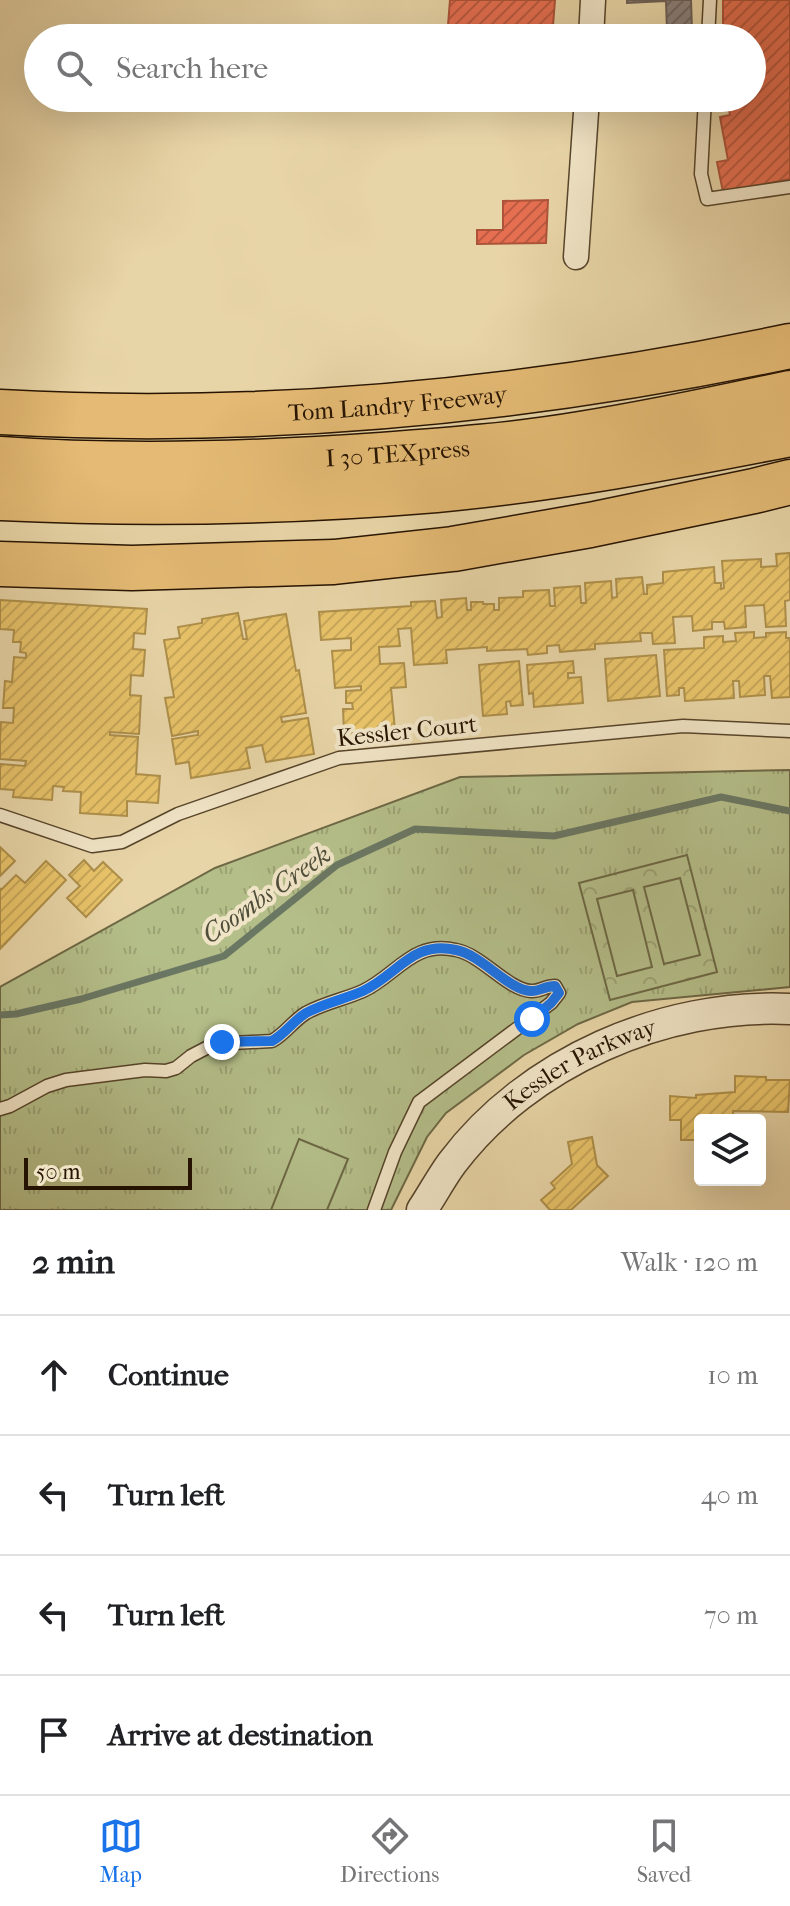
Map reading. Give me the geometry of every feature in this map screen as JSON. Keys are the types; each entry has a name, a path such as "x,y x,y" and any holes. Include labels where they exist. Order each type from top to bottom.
{"highway":[{"name":"Tom Landry Freeway","path":"0,412 60,416 207,415 307,413 413,405 549,389 670,370 790,346"},
{"name":"I 30 TEXpress","path":"0,459 155,465 320,459 457,449 579,435 790,393"},
{"path":"0,498 193,502 439,490 683,455 790,434"},
{"path":"0,564 132,568 334,562 453,549 590,525 790,482"}],"street":[{"path":"592,24 593,0"},
{"path":"576,257 586,112"},
{"name":"Kessler Parkway","path":"422,1210 452,1163 482,1130 520,1094 565,1065 635,1032 676,1019 720,1011 790,1009"}],"lane":[{"path":"709,24 710,0"},
{"path":"704,112 701,174 707,199 790,187"},
{"name":"Kessler Court","path":"0,815 92,846 122,842 178,814 339,758 683,726 790,731"},
{"path":"0,1109 66,1080 145,1070 166,1071 214,1044 272,1041 303,1015 372,987 411,956 434,948 467,954 529,991 555,986 559,993 551,1003 419,1102 395,1152 374,1210"}],"green space":[{"path":"790,770 790,987 632,1002 578,1024 524,1055 446,1113 427,1137 391,1210 0,1210 0,987 215,868 460,777"},
{"path":"687,855 717,972 610,1000 579,883"},
{"path":"680,878 700,955 664,964 644,887"},
{"path":"633,890 652,967 617,976 597,899"},
{"path":"299,1139 348,1159 327,1210 271,1210"}],"building: Homes":[{"path":"790,553 790,600 785,601 786,626 766,627 764,605 745,606 746,627 725,629 724,622 712,622 712,629 693,631 692,616 673,617 675,643 653,644 652,633 640,633 641,641 595,644 595,649 560,652 559,645 547,646 547,653 528,655 527,649 487,651 487,647 446,650 447,663 414,665 411,628 398,629 400,646 379,647 380,664 404,663 406,687 391,688 395,730 344,733 343,709 353,709 352,703 346,703 346,691 361,690 361,686 335,688 332,651 351,650 351,638 321,640 319,612 411,606 411,602 435,601 437,618 442,617 441,600 466,598 467,610 471,610 471,602 483,602 494,604 494,610 499,610 499,598 523,597 523,591 549,590 550,606 555,606 554,588 580,586 581,603 586,603 585,583 611,581 612,598 617,597 616,579 642,577 644,594 647,594 647,585 663,583 663,572 714,567 715,583 721,583 721,589 724,588 722,561 761,559 761,567 777,566 776,554"},
{"path":"0,600 147,609 145,634 134,633 133,649 145,650 143,676 131,675 130,695 141,696 139,734 110,732 110,735 138,737 136,774 160,776 158,803 127,801 127,816 80,813 81,792 63,791 64,787 53,786 52,800 13,797 14,790 0,789 0,764 25,766 26,761 0,759 0,738 1,722 13,723 14,708 3,708 5,681 12,682 14,657 26,658 26,653 20,652 21,642 13,642 14,630 0,629"},
{"path":"238,613 243,639 247,639 244,621 286,614 306,713 281,717 282,722 308,718 314,754 266,762 262,745 246,748 250,768 191,778 189,762 176,764 172,739 198,735 198,731 172,736 165,698 174,697 164,640 180,638 178,627"},
{"path":"754,632 754,638 766,637 766,633 786,632 786,638 790,638 790,697 772,698 770,676 764,676 765,695 740,697 739,681 733,681 734,698 685,701 684,688 679,688 679,695 667,696 664,650 704,648 704,637 723,636 723,642 736,641 735,633"},
{"path":"656,655 660,696 608,701 605,659"},
{"path":"519,661 523,705 511,706 510,701 506,702 507,714 483,716 479,665"},
{"path":"573,661 574,673 568,673 568,678 581,677 583,703 534,707 533,693 529,694 527,665"},
{"path":"0,847 15,861 0,876"},
{"path":"84,860 94,871 103,862 122,880 86,917 67,898 80,886 69,875"},
{"path":"46,861 66,880 0,949 0,888 16,875 25,883"},
{"path":"735,1076 790,1080 788,1112 694,1114 694,1140 681,1140 681,1120 670,1120 670,1096 696,1098 696,1095 735,1092"},
{"path":"592,1137 597,1165 608,1176 571,1210 550,1210 541,1200 555,1188 551,1183 572,1164 568,1142"}],"building: Shops":[{"path":"450,0 555,0 553,24 448,24"},
{"path":"723,0 790,0 790,179 723,192 717,162 728,160 720,117 730,115 729,112 766,112 766,24 723,24"},
{"path":"548,200 546,243 477,244 477,230 503,230 503,201"}],"building: Industry":[{"path":"627,0 691,0 692,24 667,24 666,1 627,3"}],"waterway":[{"name":"Coombs Creek","path":"0,1015 81,999 224,956 337,865 415,829 554,836 721,797 790,811"}],"route":[{"path":"222,1042 272,1041 303,1015 372,987 411,956 434,948 467,954 529,991 555,986 559,993 532,1019"}]}
